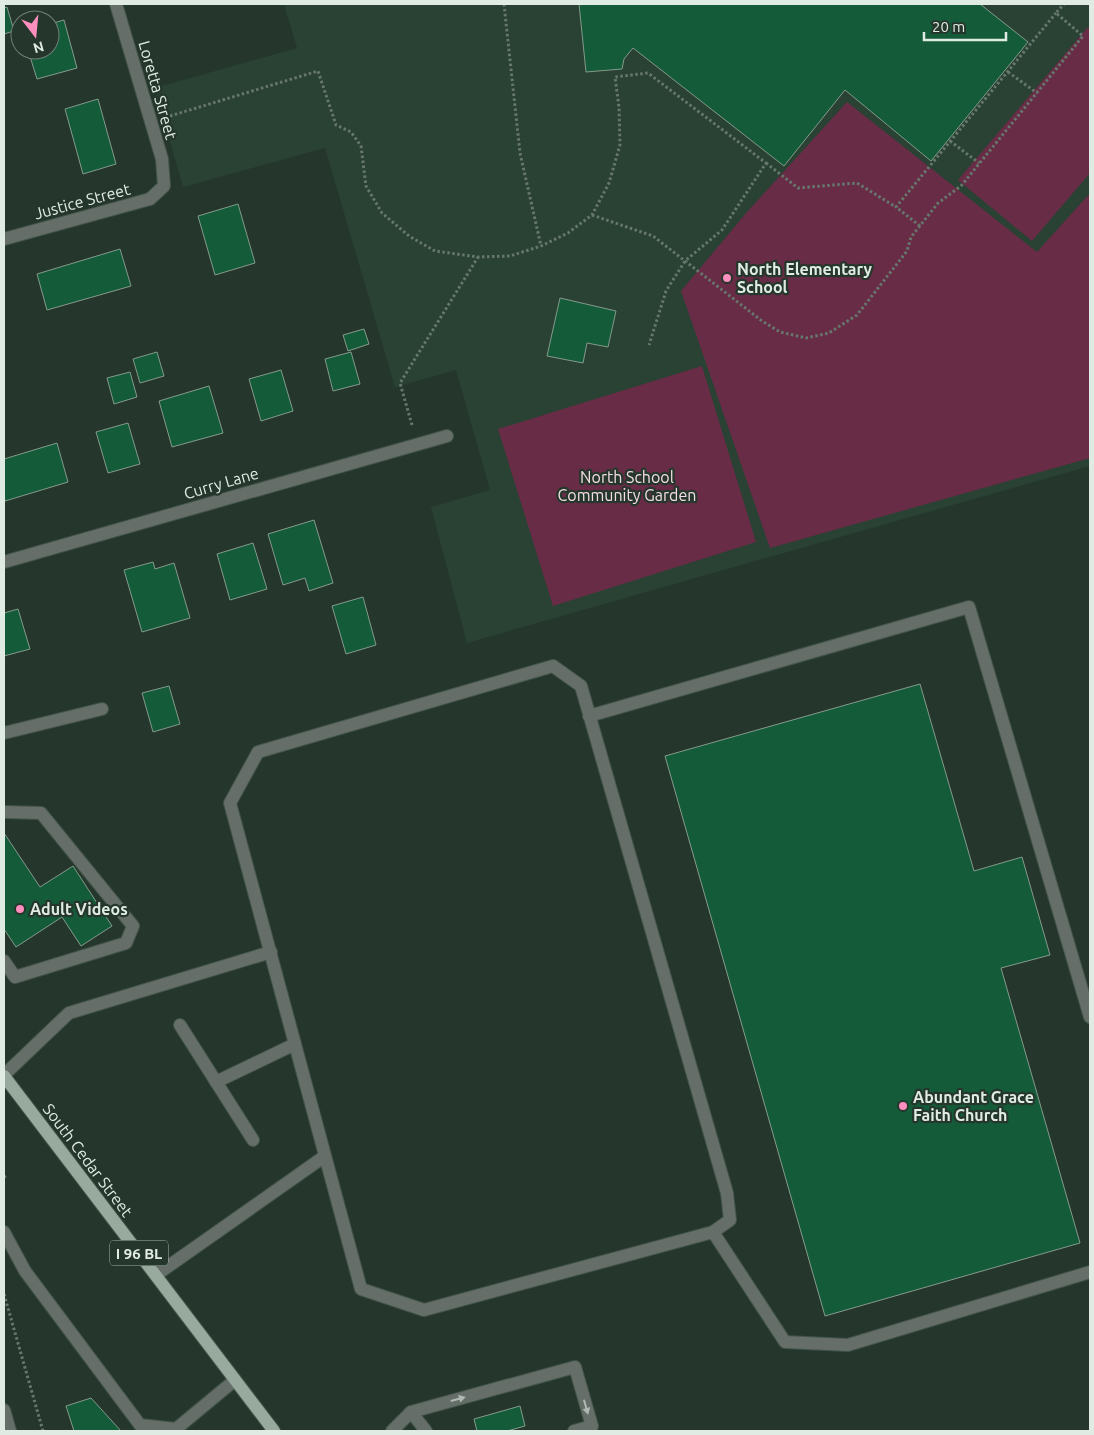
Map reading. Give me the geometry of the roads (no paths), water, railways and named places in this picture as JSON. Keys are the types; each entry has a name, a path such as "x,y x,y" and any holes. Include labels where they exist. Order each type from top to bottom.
{"main road":[{"name":"South Cedar Street","path":"4,1076 274,1431"}],"street":[{"name":"Loretta Street","path":"116,4 162,159 164,186"},
{"name":"Justice Street","path":"4,239 150,199 164,186"},
{"name":"Curry Lane","path":"4,562 447,436"},
{"path":"589,716 969,607 1090,1017"},
{"path":"553,666 580,686 727,1193 730,1220 713,1232 424,1310 361,1289 271,952 230,803 258,752 553,666"},
{"path":"4,733 102,709"},
{"path":"4,812 42,812 132,926 126,944 16,977 4,961"},
{"path":"4,1076 69,1013 271,952"},
{"path":"180,1025 253,1140"},
{"path":"216,1082 295,1044"},
{"path":"156,1275 325,1156"},
{"path":"4,1232 26,1271 140,1425 176,1429 235,1380"},
{"path":"713,1232 785,1342 848,1345 1090,1272"},
{"path":"392,1431 411,1412 575,1367 592,1426 574,1431"},
{"path":"4,1410 10,1431"},
{"path":"411,1412 426,1431"}],"place":[{"name":"North Elementary School","path":"727,278"},
{"name":"Adult Videos","path":"20,909"},
{"name":"Abundant Grace Faith Church","path":"903,1106"}],"park label":[{"name":"North School Community Garden","path":"627,486"}]}
